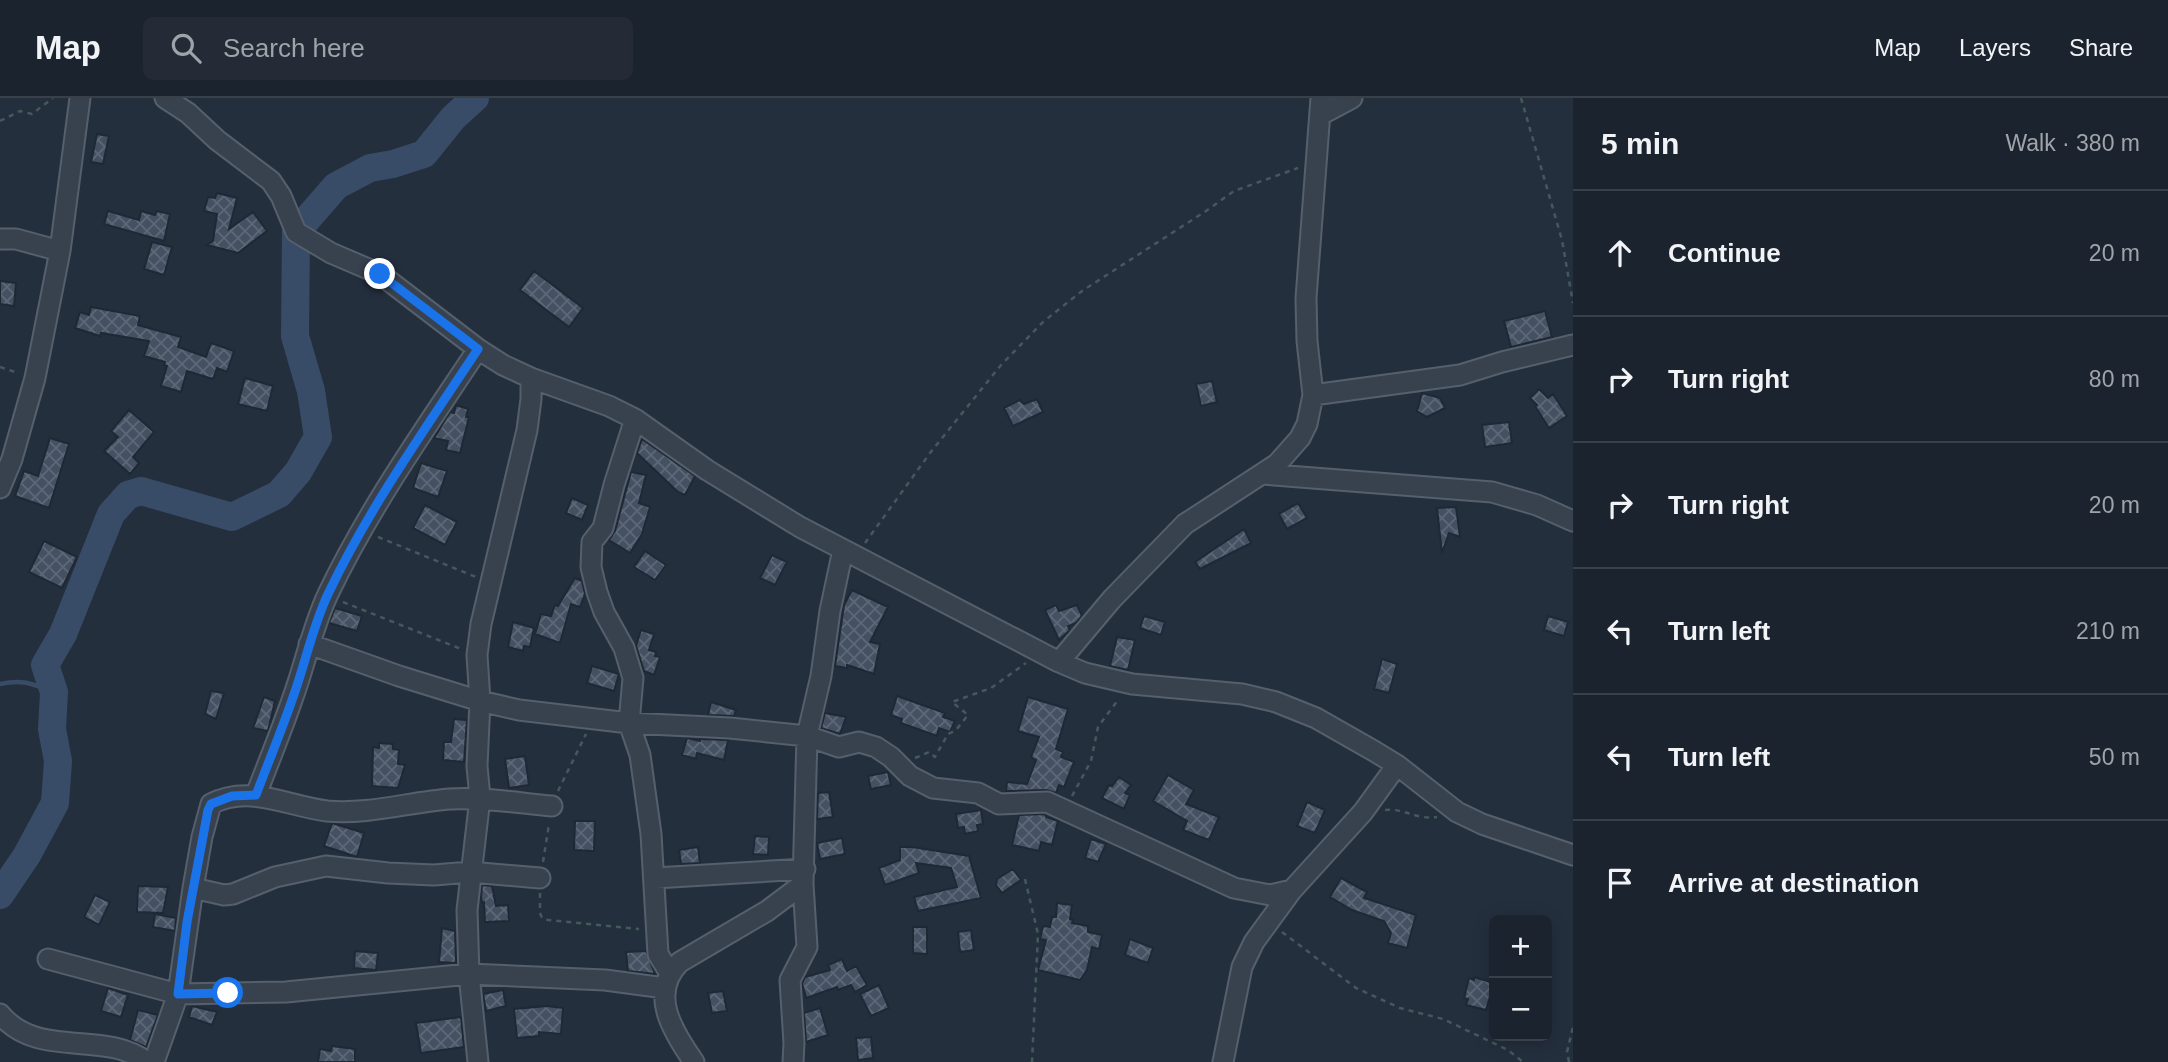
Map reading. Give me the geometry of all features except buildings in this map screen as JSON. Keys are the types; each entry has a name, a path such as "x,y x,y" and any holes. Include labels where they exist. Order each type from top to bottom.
{"street":[{"path":"0,488 28,406 60,251 80,98"},
{"path":"165,98 188,113 217,140 271,181 281,196 296,232 331,253 380,274 503,365 635,419 707,470 800,527 1085,673 1132,684 1241,694 1276,702 1316,718 1397,765 1457,812 1482,824 1573,855"},
{"path":"1059,662 1112,599 1185,524 1277,464 1300,438 1307,424 1313,396 1306,298 1321,106 1352,98"},
{"path":"0,239 16,239 60,251"},
{"path":"1313,396 1460,375 1573,345"},
{"path":"256,795 292,701 327,596 362,530 408,454 478,349"},
{"path":"478,1062 469,974 467,910 480,799 476,739 480,701 477,655 527,430 531,378"},
{"path":"635,419 603,528 592,542 591,567 604,612 630,661 634,678 629,723 640,755 655,877 658,954 667,980 669,1019 678,1040 694,1062"},
{"path":"1262,474 1492,492 1537,505 1573,521"},
{"path":"793,1062 790,980 807,947 804,876 807,736 821,676 830,611 850,553"},
{"path":"309,644 480,701 519,710 629,723 730,728 807,736 839,747 859,743 876,747 891,757 910,776 933,788 978,793 999,804 1047,802 1234,888 1270,894 1292,890"},
{"path":"1223,1062 1242,967 1254,942 1292,890 1363,812 1397,765"},
{"path":"154,1062 178,994 193,888 211,804 232,796 256,795 326,811 352,812 406,803 480,799 552,806"},
{"path":"193,888 224,895 233,894 275,877 326,866 388,873 434,875 470,872 540,878"},
{"path":"655,877 804,876"},
{"path":"667,980 680,962 767,911 804,876"},
{"path":"48,960 178,994 286,992 469,974 667,980"},
{"path":"0,1014 15,1028 34,1038 131,1052 147,1062"}],"path":[{"path":"0,121 20,111 32,114 53,98"},
{"path":"1521,98 1562,240 1573,303"},
{"path":"850,553 1001,365 1042,322 1082,291 1206,212 1234,191 1315,164"},
{"path":"362,530 491,583"},
{"path":"327,596 477,655"},
{"path":"901,767 929,752 935,757 948,734 968,715 952,702 991,688 1026,663"},
{"path":"1065,809 1087,770 1098,727 1132,684"},
{"path":"594,719 559,786 552,806 540,878 540,913 542,918 558,922 657,930"},
{"path":"1363,812 1392,809 1419,818 1428,818 1457,812"},
{"path":"1025,879 1038,934 1032,1062"},
{"path":"1269,922 1356,988 1400,1008 1443,1019 1508,1049 1523,1062"},
{"path":"1569,1062 1567,1052 1573,1027"}],"waterway":[{"path":"0,895 27,855 55,803 58,761 52,729 54,692 45,665 63,634 111,514 128,495 141,491 232,517 279,494 298,472 318,437 311,391 295,336 296,232 336,186 370,168 424,154 453,118 475,98"},
{"path":"0,684 28,683 54,692"}],"route":[{"path":"228,993 178,994 187,922 208,810 216,801 232,796 256,795 292,701 327,596 362,530 408,454 478,349 380,274"}]}
